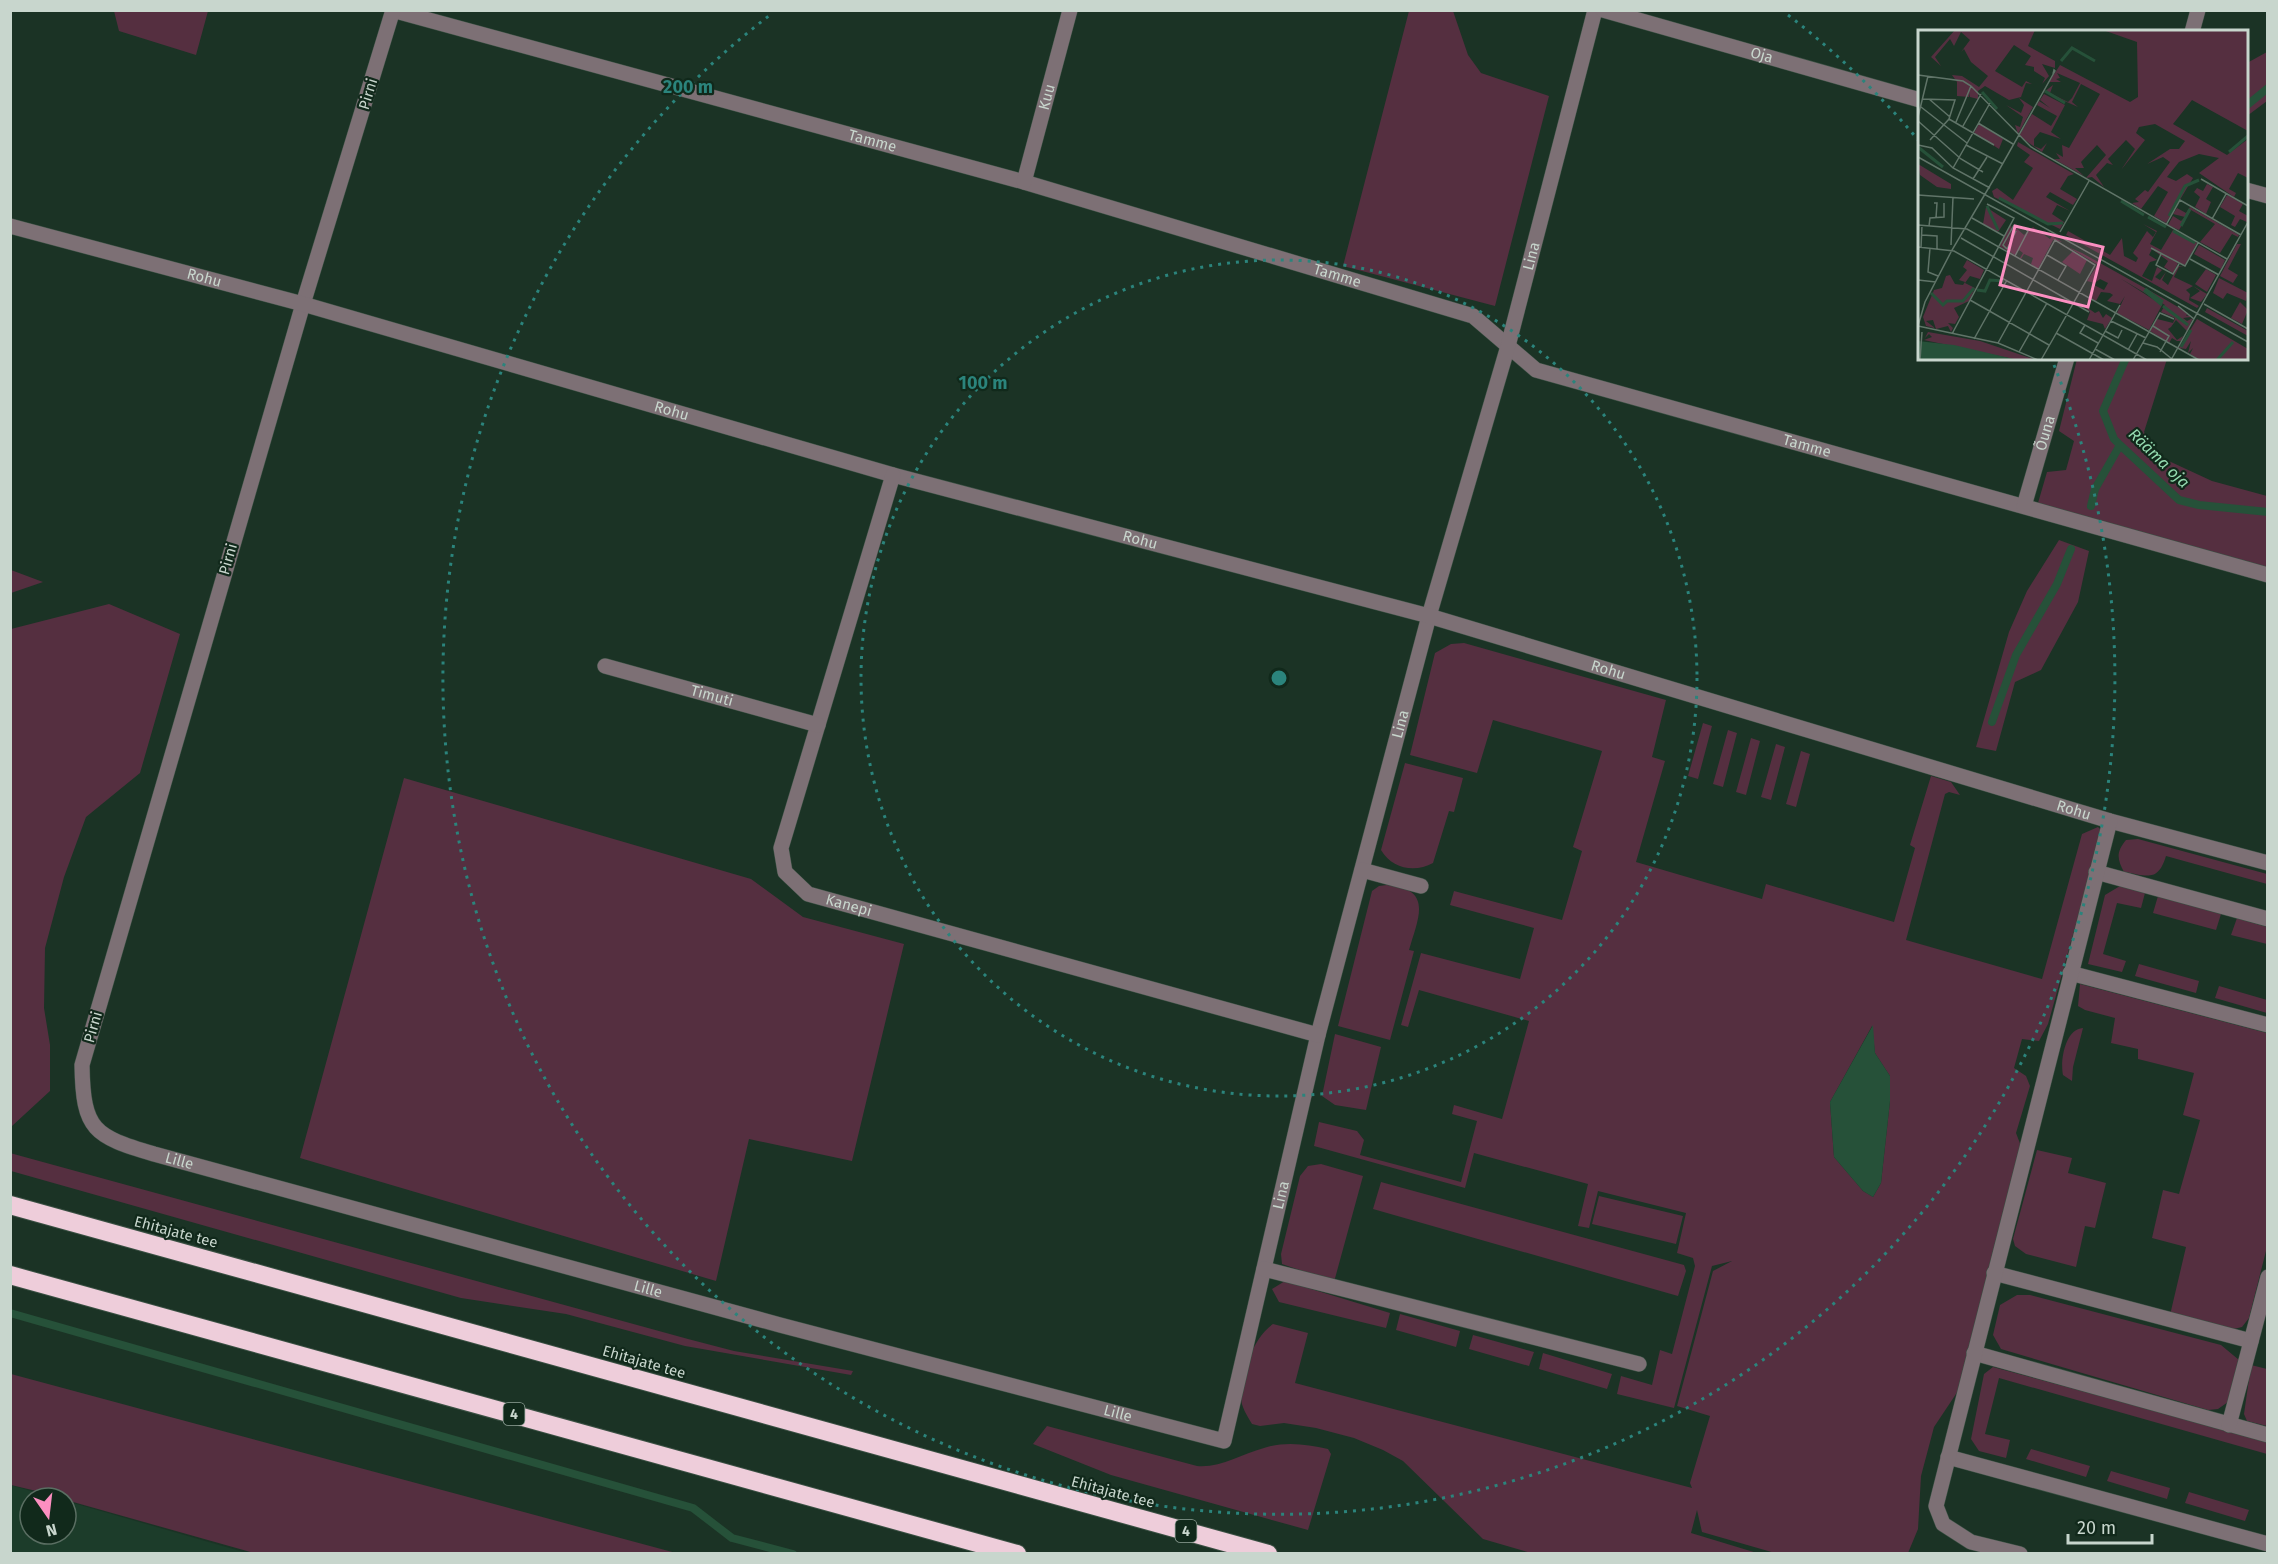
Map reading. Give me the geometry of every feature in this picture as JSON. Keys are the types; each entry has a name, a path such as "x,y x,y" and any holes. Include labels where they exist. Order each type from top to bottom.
{"highway":[{"name":"Ehitajate tee","path":"10,1205 1269,1554"},
{"name":"4","path":"10,1275 1017,1554"}],"street":[{"name":"Kuu","path":"1024,182 1070,10"},
{"name":"Lina","path":"1224,1441 1318,1035 1429,616 1508,346 1595,10"},
{"name":"Oja","path":"1603,10 1918,99"},
{"path":"2193,30 2198,10"},
{"name":"Tamme","path":"393,11 1024,182 1473,316 1536,370 2268,575"},
{"name":"Pirni","path":"86,1112 82,1065 303,304 393,11"},
{"path":"2248,190 2268,196"},
{"name":"Rohu","path":"10,226 303,304 893,475 1429,616 2110,821 2268,863"},
{"name":"Õuna","path":"2024,506 2066,360"},
{"name":"Kanepi","path":"893,475 781,848 785,872 808,894 1318,1035"},
{"name":"Timuti","path":"606,666 818,725"},
{"path":"2020,1554 1971,1542 1943,1524 1936,1506 2110,821"},
{"path":"1362,870 1421,886"},
{"path":"2096,872 2268,919"},
{"path":"2070,973 2268,1025"},
{"name":"Lille","path":"86,1112 97,1132 118,1143 154,1154 780,1325 1224,1441"},
{"path":"1264,1269 1639,1364"},
{"path":"1994,1273 2251,1341"},
{"path":"2229,1425 2268,1277"},
{"path":"1974,1353 2268,1435"},
{"path":"1948,1457 2268,1544"}],"shaded area":[{"path":"114,10 208,11 196,55 119,31"},
{"path":"1409,11 1453,11 1468,55 1481,73 1549,96 1495,306 1343,266"},
{"path":"2267,52 2267,101 2248,115 2248,62"},
{"path":"2077,360 2167,360 2144,432 2158,456 2212,481 2267,496 2267,568 2038,503 2047,472 2066,470 2074,441 2059,431"},
{"path":"2059,540 2089,551 2078,602 2041,670 2015,682 1996,751 1976,747 2009,632 2027,591"},
{"path":"11,570 43,582 11,593"},
{"path":"109,604 180,634 140,773 86,817 64,877 45,948 44,1008 50,1045 50,1091 12,1126 11,629"},
{"path":"1464,643 1666,700 1652,757 1665,761 1636,862 1762,899 1766,884 1894,922 1915,848 1910,845 1931,776 1951,782 1960,795 1949,792 1945,794 1906,940 2042,979 2082,834 2098,827 2100,829 2100,838 2048,1024 2039,1041 2022,1039 2014,1068 2026,1076 2030,1086 2016,1133 2021,1146 1958,1391 1934,1427 1921,1476 1918,1529 1908,1553 1775,1553 1702,1532 1697,1510 1691,1533 1757,1553 1531,1553 1483,1539 1403,1461 1383,1450 1354,1438 1316,1428 1284,1423 1260,1426 1252,1424 1245,1411 1241,1397 1246,1367 1254,1347 1273,1324 1308,1333 1295,1383 1692,1488 1690,1483 1710,1416 1677,1406 1713,1271 1732,1261 1712,1266 1674,1408 1617,1394 1621,1376 1652,1385 1660,1350 1672,1354 1695,1266 1693,1258 1677,1253 1686,1213 1598,1191 1589,1228 1578,1226 1588,1184 1474,1153 1465,1188 1314,1146 1319,1122 1357,1131 1364,1140 1360,1155 1461,1182 1477,1121 1452,1114 1454,1105 1502,1119 1529,1021 1419,990 1408,1027 1401,1025 1421,953 1520,979 1534,928 1450,905 1454,891 1562,920 1582,851 1573,847 1602,751 1493,720 1477,773 1410,755 1435,653 1451,644","holes":["1872,1026 1875,1053 1890,1076 1890,1101 1881,1183 1873,1197 1863,1191 1834,1157 1830,1102"]},
{"path":"1703,723 1712,726 1698,779 1688,776"},
{"path":"1728,730 1737,733 1723,787 1713,784"},
{"path":"1751,738 1760,741 1746,795 1736,792"},
{"path":"1776,744 1785,747 1771,800 1761,797"},
{"path":"1801,751 1810,754 1796,807 1786,804"},
{"path":"1405,763 1463,778 1454,812 1449,811 1433,863 1419,868 1398,865 1381,850"},
{"path":"404,778 751,879 803,917 904,944 852,1161 749,1139 716,1281 300,1158"},
{"path":"2138,839 2267,874 2267,884 2166,856 2156,874 2146,876 2124,872 2119,859 2120,848 2126,840"},
{"path":"1387,885 1412,892 1419,907 1409,950 1414,951 1390,1040 1338,1026 1372,891 1379,886"},
{"path":"2120,886 2145,893 2141,908 2117,903 2103,954 2126,961 2122,972 2088,964 2105,895"},
{"path":"2158,896 2221,914 2216,930 2153,913"},
{"path":"2237,918 2267,927 2267,944 2231,935"},
{"path":"2139,964 2199,981 2196,993 2135,976"},
{"path":"2080,984 2267,1033 2267,1247 2249,1318 2242,1327 2230,1330 2170,1315 2186,1247 2152,1238 2163,1190 2179,1194 2200,1120 2183,1115 2194,1073 2138,1059 2138,1049 2111,1043 2115,1018 2078,1006"},
{"path":"2219,986 2267,1000 2267,1013 2215,998"},
{"path":"1873,1025 1875,1053 1890,1076 1890,1101 1881,1183 1873,1197 1863,1191 1834,1157 1830,1102"},
{"path":"2083,1028 2073,1067 2072,1081 2063,1075 2063,1054 2072,1034"},
{"path":"1335,1034 1381,1047 1366,1110 1335,1105 1322,1096"},
{"path":"2037,1150 2072,1158 2068,1173 2106,1183 2095,1228 2085,1226 2076,1267 2026,1254 2015,1246 2013,1239"},
{"path":"10,1153 734,1351 853,1371 851,1375 685,1346 566,1314 461,1298 11,1171"},
{"path":"1321,1164 1363,1176 1334,1282 1282,1264 1281,1254 1300,1176 1308,1166"},
{"path":"1381,1182 1684,1265 1686,1271 1678,1296 1373,1209"},
{"path":"1599,1196 1683,1216 1676,1244 1592,1224"},
{"path":"1285,1281 1390,1313 1386,1328 1279,1302 1272,1289"},
{"path":"2017,1295 2030,1295 2221,1345 2239,1360 2228,1402 2218,1409 2208,1410 2001,1349 1993,1335 2000,1305"},
{"path":"1400,1314 1460,1331 1456,1347 1396,1330"},
{"path":"1473,1335 1534,1352 1529,1366 1469,1349"},
{"path":"1543,1353 1612,1374 1607,1389 1539,1369"},
{"path":"2251,1365 2267,1369 2267,1426 2247,1421 2244,1414"},
{"path":"1993,1367 2267,1441 2267,1454 1999,1378 1985,1434 2010,1440 2006,1458 1979,1451 1971,1439 1984,1374"},
{"path":"10,1374 676,1553 254,1553 78,1503 78,1486 11,1485"},
{"path":"1047,1426 1197,1466 1223,1463 1280,1444 1320,1447 1328,1449 1331,1454 1308,1530 1111,1475 1033,1444"},
{"path":"2031,1449 2090,1466 2086,1477 2026,1459"},
{"path":"2111,1471 2170,1488 2167,1499 2107,1481"},
{"path":"11,1485 18,1487 18,1546 78,1546 78,1504 247,1553 11,1553"},
{"path":"2189,1492 2249,1510 2245,1521 2185,1503"}],"waterway":[{"name":"Rääma oja","path":"2248,104 2268,88"},
{"name":"Rääma oja","path":"2125,360 2103,411 2114,439 2179,500 2199,505 2268,512"},
{"path":"2091,506 2095,489 2120,445"},
{"path":"1992,722 2016,655 2057,584 2071,549"},
{"path":"10,1313 693,1508 732,1538 793,1554"}]}
